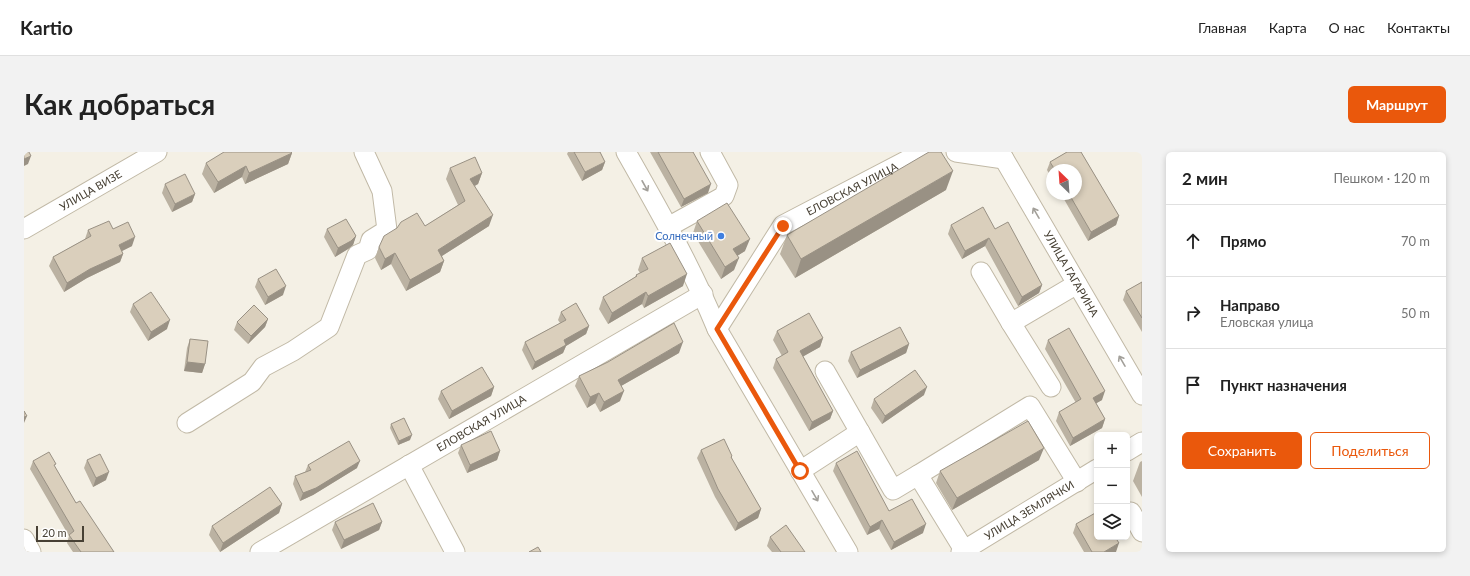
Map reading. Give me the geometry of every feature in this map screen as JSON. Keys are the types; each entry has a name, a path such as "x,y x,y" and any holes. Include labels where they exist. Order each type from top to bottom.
{"street":[{"name":"УЛИЦА ВИЗЕ","path":"24,229 156,152"},
{"path":"187,422 252,382 263,367 292,351 329,327 357,256 368,250 372,240 387,230 382,191 364,152"},
{"path":"626,152 668,227 702,294 717,329 848,552"},
{"path":"668,227 724,196 728,185 710,152"},
{"path":"956,152 1002,155"},
{"name":"ЕЛОВСКАЯ УЛИЦА","path":"717,329 783,226 914,154"},
{"name":"УЛИЦА ГАГАРИНА","path":"1002,155 1142,395"},
{"path":"980,272 1051,387"},
{"path":"1011,323 1077,284"},
{"name":"ЕЛОВСКАЯ УЛИЦА","path":"260,552 702,294"},
{"path":"825,371 893,490 1030,406 1077,482"},
{"path":"800,471 860,432"},
{"path":"1130,449 1142,442"},
{"path":"409,465 455,552"},
{"name":"УЛИЦА ЗЕМЛЯЧКИ","path":"963,551 1094,471"},
{"path":"918,475 963,551"},
{"path":"1131,512 1142,532"},
{"path":"24,539 31,552"}],"building":[{"path":"24,152 29,152 31,156 24,159"},
{"path":"224,152 292,153 249,173 246,166 218,182 206,163"},
{"path":"574,152 600,152 605,162 585,172"},
{"path":"658,152 693,152 711,184 684,199"},
{"path":"929,152 941,152 953,171 801,259 787,235"},
{"path":"1067,152 1081,152 1119,216 1091,232 1072,200 1082,200 1082,164 1051,164 1050,162"},
{"path":"475,157 482,173 470,179 493,215 438,250 444,261 410,280 395,253 385,259 379,247 384,236 397,228 401,222 417,213 425,226 465,201 450,168"},
{"path":"185,174 195,194 175,204 165,184"},
{"path":"727,203 750,239 733,249 739,258 725,267 697,221"},
{"path":"983,207 995,229 1008,222 1042,285 1022,297 989,238 965,251 951,225"},
{"path":"346,219 356,236 351,241 338,248 327,229"},
{"path":"109,221 113,229 128,222 135,237 119,245 123,254 90,269 67,283 53,257 91,236 88,230"},
{"path":"670,243 687,274 648,296 646,292 612,313 603,297 637,276 636,275 648,269 642,258"},
{"path":"276,269 286,286 268,297 258,279"},
{"path":"1142,282 1142,318 1126,291"},
{"path":"151,292 170,320 151,332 133,304"},
{"path":"576,303 589,326 564,340 566,345 535,362 525,342 566,320 561,312"},
{"path":"254,305 268,319 251,336 237,322"},
{"path":"809,313 823,338 800,351 833,411 812,422 776,359 788,352 777,331"},
{"path":"674,323 683,342 618,380 624,391 604,402 599,393 590,397 579,376 608,362"},
{"path":"900,327 909,344 860,370 851,352"},
{"path":"1069,328 1105,391 1093,398 1105,419 1073,438 1059,412 1081,399 1048,340"},
{"path":"190,339 208,341 205,364 187,362"},
{"path":"482,367 494,387 452,411 441,391"},
{"path":"915,370 927,387 885,416 874,399"},
{"path":"404,418 412,435 399,441 391,424"},
{"path":"1028,421 1044,448 957,498 940,471"},
{"path":"491,431 500,451 470,465 461,445"},
{"path":"724,439 732,456 731,457 761,509 738,523 718,489 701,450"},
{"path":"349,441 360,461 316,488 303,493 295,476 311,470 308,465"},
{"path":"857,451 889,511 912,499 926,524 894,542 882,520 870,527 836,463"},
{"path":"49,452 56,464 54,465 76,503 80,501 114,552 81,552 69,535 74,531 33,461"},
{"path":"100,454 109,472 96,478 87,460"},
{"path":"270,487 282,504 223,543 212,526"},
{"path":"373,503 382,522 344,540 335,522"},
{"path":"1094,514 1094,540 1117,540 1119,543 1104,552 1092,552 1076,524"},
{"path":"786,525 805,552 781,552 770,537"},
{"path":"538,547 541,552 529,552"}],"place":[{"name":"Солнечный","path":"721,236"}],"route":[{"path":"783,226 717,329 800,471"}]}
